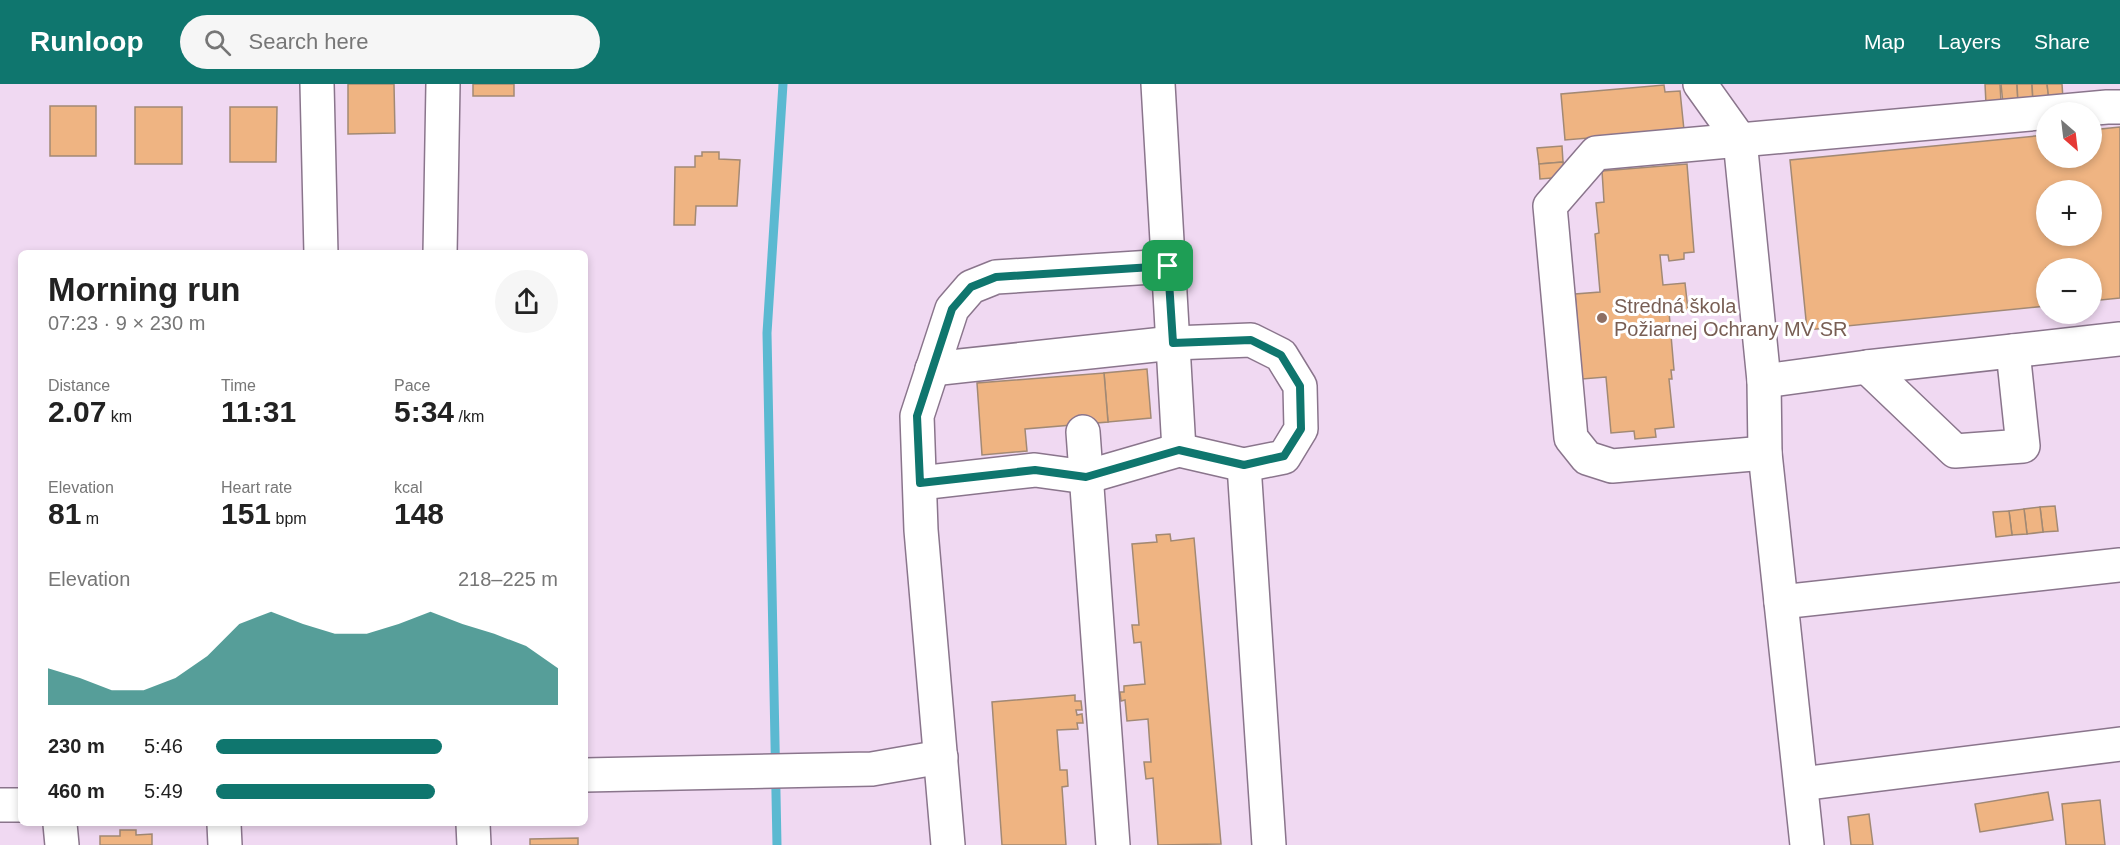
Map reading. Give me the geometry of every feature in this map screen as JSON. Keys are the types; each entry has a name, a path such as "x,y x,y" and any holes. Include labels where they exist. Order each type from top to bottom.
{"lane":[{"path":"317,84 321,250"},
{"path":"440,250 443,84"},
{"path":"1158,84 1179,450"},
{"path":"1700,84 1740,140 1764,381 1765,453 1806,845"},
{"path":"1765,453 1612,466 1587,458 1571,438 1550,206 1596,153 2120,107"},
{"path":"948,845 921,530 917,416 952,309 971,287 996,277 1168,266"},
{"path":"1764,381 1867,367 2120,339"},
{"path":"920,483 1035,470 1086,477 1179,450 1244,465 1284,456 1301,429 1300,386 1281,355 1251,340 1173,343 932,369"},
{"path":"1867,367 1955,452 2023,446 2013,351"},
{"path":"1083,432 1113,845"},
{"path":"1244,465 1269,845"},
{"path":"1781,602 2120,565"},
{"path":"1801,784 2120,744"},
{"path":"588,775 872,770 941,757"},
{"path":"0,805 18,805"},
{"path":"60,826 62,845"},
{"path":"224,826 225,845"},
{"path":"473,826 474,845"}],"building":[{"path":"348,84 394,84 395,133 348,134"},
{"path":"473,84 514,84 514,96 473,96"},
{"path":"1985,84 2000,84 2001,102 1986,104"},
{"path":"2001,84 2017,84 2018,103 2003,104"},
{"path":"2017,84 2032,84 2033,102 2018,103"},
{"path":"2032,84 2047,84 2049,100 2033,102"},
{"path":"2047,84 2062,84 2063,99 2049,100"},
{"path":"1664,85 1665,92 1680,91 1684,130 1565,140 1561,94"},
{"path":"50,106 96,106 96,156 50,156"},
{"path":"135,107 182,107 182,164 135,164"},
{"path":"230,107 277,107 276,162 230,162"},
{"path":"2120,127 2120,298 2102,300 2102,258 2036,258 2036,307 1807,330 1790,160 2036,136 2036,168 2102,168 2102,129"},
{"path":"1562,146 1563,162 1539,164 1537,148"},
{"path":"702,152 719,152 719,159 740,160 737,206 696,206 695,225 674,225 675,167 695,167 695,156 702,156"},
{"path":"1563,162 1565,177 1540,179 1539,164"},
{"path":"1687,164 1694,252 1684,253 1684,259 1669,261 1668,255 1660,255 1663,285 1685,283 1688,310 1669,312 1674,370 1671,370 1672,379 1669,379 1674,427 1655,429 1656,437 1635,439 1634,431 1611,433 1606,377 1582,379 1575,294 1600,292 1595,234 1599,233 1596,203 1604,202 1602,171"},
{"path":"1147,369 1151,418 1108,422 1104,373"},
{"path":"1104,373 1108,422 1025,429 1027,451 982,455 977,383"},
{"path":"2055,506 2058,531 2043,532 2040,507"},
{"path":"2040,507 2043,532 2027,534 2024,509"},
{"path":"2024,509 2027,534 2012,535 2009,511"},
{"path":"2009,511 2012,535 1996,537 1993,512"},
{"path":"1170,534 1171,541 1194,538 1221,844 1158,845 1153,778 1146,779 1144,762 1151,762 1148,719 1127,721 1125,700 1121,701 1120,692 1124,692 1124,686 1145,684 1141,642 1134,643 1132,625 1139,625 1132,544 1157,542 1156,535"},
{"path":"1075,695 1075,701 1081,701 1082,710 1076,710 1077,715 1082,714 1083,723 1077,723 1078,729 1057,730 1060,770 1067,770 1068,786 1062,787 1066,845 1002,845 992,702"},
{"path":"2048,792 2053,820 1980,832 1975,804"},
{"path":"2100,800 2105,845 2066,845 2062,804"},
{"path":"1869,814 1873,845 1851,845 1848,817"},
{"path":"120,830 136,830 136,835 152,834 152,845 100,845 100,836 120,836"},
{"path":"578,838 578,845 530,845 530,839"}],"waterway":[{"path":"777,845 767,333 783,84"}],"place":[{"name":"Stredná škola Požiarnej Ochrany MV SR","path":"1602,318"}],"route":[{"path":"1168,266 1173,343 1251,340 1281,355 1300,386 1301,429 1284,456 1244,465 1179,450 1086,477 1035,470 920,483 917,416 952,309 971,287 996,277 1168,266"}]}
